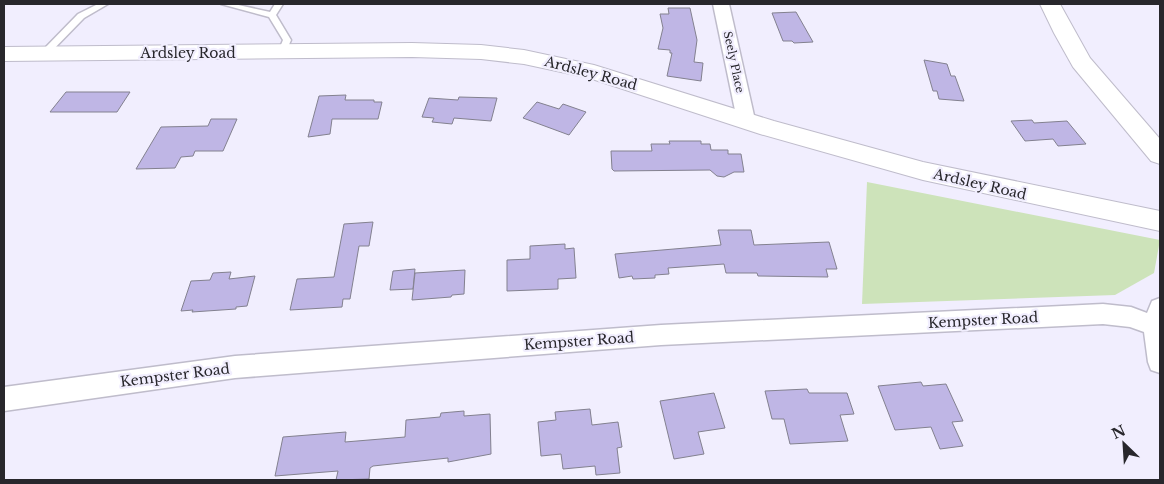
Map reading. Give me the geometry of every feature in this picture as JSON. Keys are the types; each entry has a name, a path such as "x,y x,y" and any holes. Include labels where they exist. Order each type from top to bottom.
{"main road":[{"path":"1050,4 1081,62 1160,155"},
{"name":"Ardsley Road","path":"4,54 449,51 524,57 594,72 746,120 923,171 1160,222"}],"street":[{"name":"Seely Place","path":"721,4 746,120"},
{"name":"Kempster Road","path":"4,399 235,367 661,335 1103,314 1158,317"},
{"path":"1158,317 1160,362"}],"lane":[{"path":"44,54 81,16 104,4"},
{"path":"225,4 272,15 287,40 282,52"},
{"path":"272,15 279,4"}],"green space":[{"path":"867,182 1160,240 1154,273 1115,295 862,304"}],"building":[{"path":"668,8 690,8 697,40 694,62 703,63 701,81 667,76 672,53 670,53 670,50 658,49 663,28 660,14 669,14"},
{"path":"796,12 813,42 794,43 792,41 783,41 772,13"},
{"path":"924,60 947,64 951,76 955,76 964,101 939,99 937,91 933,91"},
{"path":"66,92 130,92 117,112 50,112"},
{"path":"346,95 345,100 374,100 374,102 382,102 378,119 332,119 330,134 308,137 319,96"},
{"path":"459,97 497,98 491,121 454,118 452,124 432,122 434,118 422,117 429,98 458,100"},
{"path":"537,102 559,109 563,104 586,112 569,135 523,118"},
{"path":"211,119 237,119 223,151 195,151 193,156 181,157 175,168 136,169 161,127 208,126"},
{"path":"1032,120 1034,123 1067,121 1086,144 1058,146 1053,139 1025,141 1011,121"},
{"path":"669,141 701,141 701,144 710,144 711,150 728,150 728,154 741,154 744,172 734,172 724,177 717,176 710,170 614,171 612,169 611,151 652,151 651,144 670,144"},
{"path":"373,222 369,246 359,246 350,299 343,299 342,307 290,310 297,279 334,277 344,224"},
{"path":"718,230 751,230 754,245 829,242 837,269 826,269 828,277 758,276 757,273 726,273 724,264 668,268 669,274 655,275 655,278 633,279 632,276 619,278 615,254 721,245"},
{"path":"565,244 565,249 574,248 576,278 558,279 558,289 507,291 507,260 530,259 530,246"},
{"path":"415,269 413,289 390,290 393,271"},
{"path":"465,270 464,294 412,300 415,273"},
{"path":"231,272 229,279 255,276 247,306 236,307 236,309 181,311 191,281 210,280 213,273"},
{"path":"921,382 923,386 946,384 963,421 952,422 963,446 940,449 931,427 895,430 878,386"},
{"path":"807,389 809,393 847,393 854,414 840,415 848,441 790,444 784,419 772,419 765,391"},
{"path":"714,393 725,428 698,432 704,454 674,459 660,401"},
{"path":"590,409 592,425 618,422 622,447 617,448 620,473 596,475 595,466 563,469 561,454 541,456 538,422 556,420 555,412"},
{"path":"464,411 464,416 490,414 491,454 448,462 448,458 373,466 370,468 369,479 336,480 338,471 275,476 283,437 346,432 345,442 405,437 406,420 440,417 441,413"}]}
